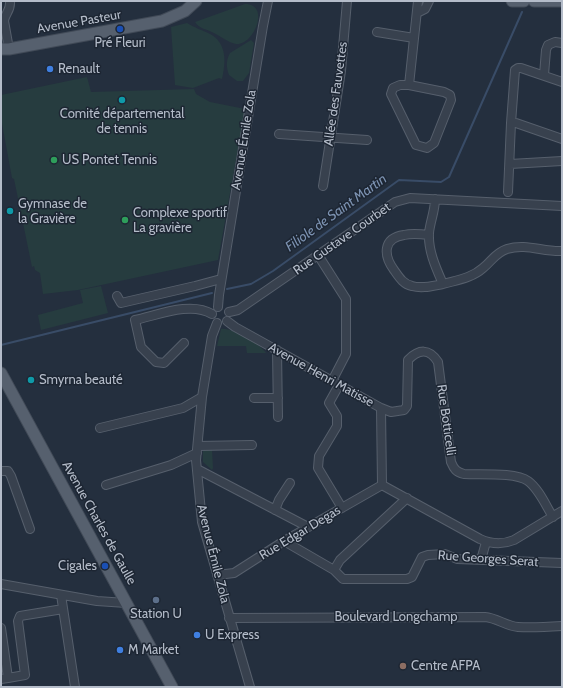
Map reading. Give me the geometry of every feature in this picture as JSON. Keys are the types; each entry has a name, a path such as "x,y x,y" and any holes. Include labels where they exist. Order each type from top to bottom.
{"main road":[{"name":"Avenue Pasteur","path":"4,50 162,21 185,11 196,1"},
{"path":"512,1 524,1"},
{"path":"534,1 562,1"},
{"name":"Avenue Charles de Gaulle","path":"1,373 172,687"}],"street":[{"path":"4,50 4,18 10,9 10,1"},
{"name":"Avenue Émile Zola","path":"262,1 263,21"},
{"name":"Avenue Émile Zola","path":"218,307 221,278 263,21 268,1"},
{"name":"Allée des Fauvettes","path":"323,186 341,70 347,1"},
{"path":"409,85 418,1"},
{"path":"417,13 425,9 429,1"},
{"path":"377,32 414,38"},
{"path":"544,75 546,50 548,44 555,42 562,43"},
{"path":"508,192 515,70 521,68 562,82"},
{"path":"400,85 409,85 444,92 450,95 451,100 434,143 426,148 416,145 391,94 393,88 400,85"},
{"path":"511,123 516,123 562,140"},
{"path":"279,134 368,140"},
{"path":"510,164 562,161"},
{"name":"Rue Gustave Courbet","path":"228,312 238,310 395,202 410,198 562,206"},
{"path":"436,200 429,235 432,256 443,284"},
{"path":"429,235 410,234 397,237 389,243 387,248 389,263 401,279 413,287 426,288 467,277 483,269 494,256 506,249 520,246 554,252 562,251"},
{"path":"318,255 346,299 346,354 329,403 337,416 337,426 319,456 318,468 342,508"},
{"path":"117,296 121,303 195,286 221,278"},
{"path":"218,307 223,307 228,312 229,317 227,321 222,324 217,323 213,319 212,314 214,309 218,307"},
{"path":"184,343 164,362 156,362 141,347 135,320 186,308 205,310 212,314"},
{"name":"Avenue Henri Matisse","path":"227,321 235,327 380,408 382,484"},
{"name":"Avenue Émile Zola","path":"217,323 212,336 202,397 197,450 197,469 202,522 250,687"},
{"path":"277,350 278,417"},
{"name":"Rue Botticelli","path":"380,408 391,412 404,410 407,406 408,360 418,352 425,351 434,356 438,362 451,462 454,469 458,473 464,474 517,476 529,481 538,492 552,517"},
{"path":"100,428 183,408 202,397"},
{"path":"254,398 278,398"},
{"path":"106,485 172,465 197,450 252,445"},
{"path":"197,469 308,528"},
{"path":"1,471 8,471 12,476 30,529"},
{"path":"275,510 279,500 290,483"},
{"path":"382,484 486,542 497,544 509,542 562,511"},
{"name":"Rue Edgar Degas","path":"217,575 234,573 284,541 382,484"},
{"path":"284,541 334,570 340,560 407,498"},
{"path":"481,560 486,542"},
{"name":"Rue Georges Serat","path":"334,570 343,579 408,579 412,577 422,557 428,555 446,554 457,559 562,563"},
{"path":"1,584 97,601 126,603"},
{"path":"61,595 75,687"},
{"path":"1,628 5,679 25,675 18,621 20,616 63,609"},
{"name":"Boulevard Longchamp","path":"229,618 484,617 496,618 509,625 518,627 562,626"}],"green space":[{"path":"245,4 253,6 257,11 258,17 254,32 249,39 243,43 236,44 230,42 201,28 195,22"},
{"path":"187,23 210,34 220,42 224,54 222,79 219,78 193,88 175,85 171,27"},
{"path":"251,40 254,43 249,73 243,81 237,81 229,75 227,66 228,58 230,53"},
{"name":"Complexe sportif La gravière","path":"87,77 91,92 194,89 196,94 210,102 245,109 218,260 78,290 43,294 40,273 35,270 34,266 32,267 14,179 12,178 1,118 1,95"},
{"path":"101,286 108,313 41,330 38,315 83,303 80,290"},
{"path":"221,329 238,333 258,345 266,353 247,353 246,346 217,346"},
{"path":"203,449 212,450 212,470 203,462"}],"waterway":[{"name":"Filiole de Saint Martin","path":"227,289 251,284 273,271 399,180 441,182 449,177 522,12"},
{"name":"Filiole de Saint Martin","path":"1,345 212,293"}],"place":[{"name":"Pré Fleuri","path":"120,29"},
{"name":"Renault","path":"50,69"},
{"name":"Comité départemental de tennis","path":"122,100"},
{"name":"US Pontet Tennis","path":"54,160"},
{"name":"Gymnase de la Gravière","path":"10,211"},
{"name":"Complexe sportif La gravière","path":"125,220"},
{"name":"Smyrna beauté","path":"31,380"},
{"name":"Cigales","path":"105,566"},
{"name":"Station U","path":"156,600"},
{"name":"U Express","path":"197,635"},
{"name":"M Market","path":"120,650"},
{"name":"Centre AFPA","path":"403,666"}]}
